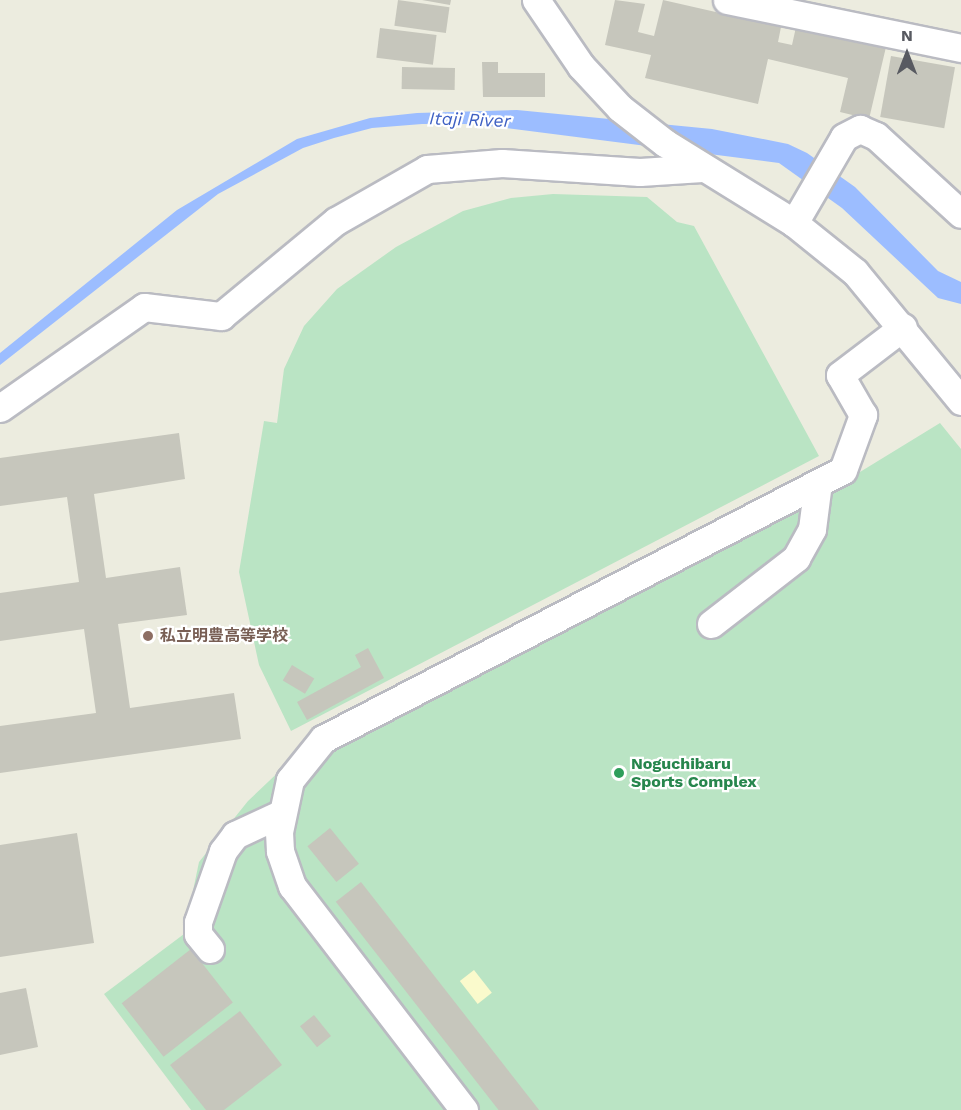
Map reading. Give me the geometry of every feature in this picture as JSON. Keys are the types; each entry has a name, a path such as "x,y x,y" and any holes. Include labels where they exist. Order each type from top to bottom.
{"street":[{"path":"536,0 592,79 641,125 702,168 799,213 903,327 961,401"},
{"path":"728,0 961,48"},
{"path":"799,213 835,150 850,131 869,132 961,214"},
{"path":"0,408 144,307 221,316 336,221 427,169 502,163 640,172 702,168"},
{"path":"464,1110 292,886 280,851 280,814 294,773 323,739 843,470 864,415 840,375 903,327"},
{"path":"711,624 796,558 812,529 818,483"},
{"path":"210,949 198,934 198,922 223,851 236,835 280,814"}],"shaded area":[{"path":"553,194 647,197 677,222 694,226 819,456 291,731 259,665 239,572 264,421 277,423 284,369 304,326 337,289 396,247 463,211 511,198"},
{"name":"Noguchibaru Sports Complex","path":"940,423 961,449 961,1110 191,1110 104,994 184,934 199,862 248,801 307,745 309,734 829,467 842,483"}],"sand":[{"path":"474,970 492,993 478,1004 460,981"}],"water":[{"name":"Itaji River","path":"517,110 712,129 788,144 807,153 855,187 938,271 961,282 961,304 938,298 842,208 779,163 474,124 422,124 372,128 303,148 218,194 0,365 0,353 177,210 297,139 370,118 417,113"}],"building":[{"path":"398,0 449,7 446,33 394,26"},
{"path":"422,0 451,0 450,5"},
{"path":"615,0 645,4 638,32 654,36 663,0 781,27 778,42 792,45 796,27 886,47 869,119 840,112 848,78 768,59 758,104 645,78 651,55 605,45"},
{"path":"380,28 437,35 433,65 376,58"},
{"path":"891,56 955,67 944,128 880,117"},
{"path":"482,62 498,62 498,73 545,73 545,97 483,97"},
{"path":"402,67 455,68 455,90 402,89"},
{"path":"179,433 185,479 94,494 106,578 180,567 187,615 118,624 130,708 234,693 241,739 0,773 0,726 96,713 84,629 0,641 0,593 79,582 67,497 0,506 0,458"},
{"path":"368,648 384,678 307,720 297,702 361,667 355,655"},
{"path":"292,665 314,678 305,694 283,680"},
{"path":"330,828 359,864 336,882 307,846"},
{"path":"77,833 94,943 0,957 0,845"},
{"path":"361,882 539,1110 499,1110 336,902"},
{"path":"191,949 233,1003 164,1057 122,1003"},
{"path":"26,988 38,1047 0,1055 0,993"},
{"path":"240,1011 282,1065 224,1110 206,1110 170,1065"},
{"path":"314,1015 331,1036 317,1047 300,1026"}],"place":[{"name":"私立明豊高等学校","path":"148,636"},
{"name":"Noguchibaru Sports Complex","path":"619,773"}]}
